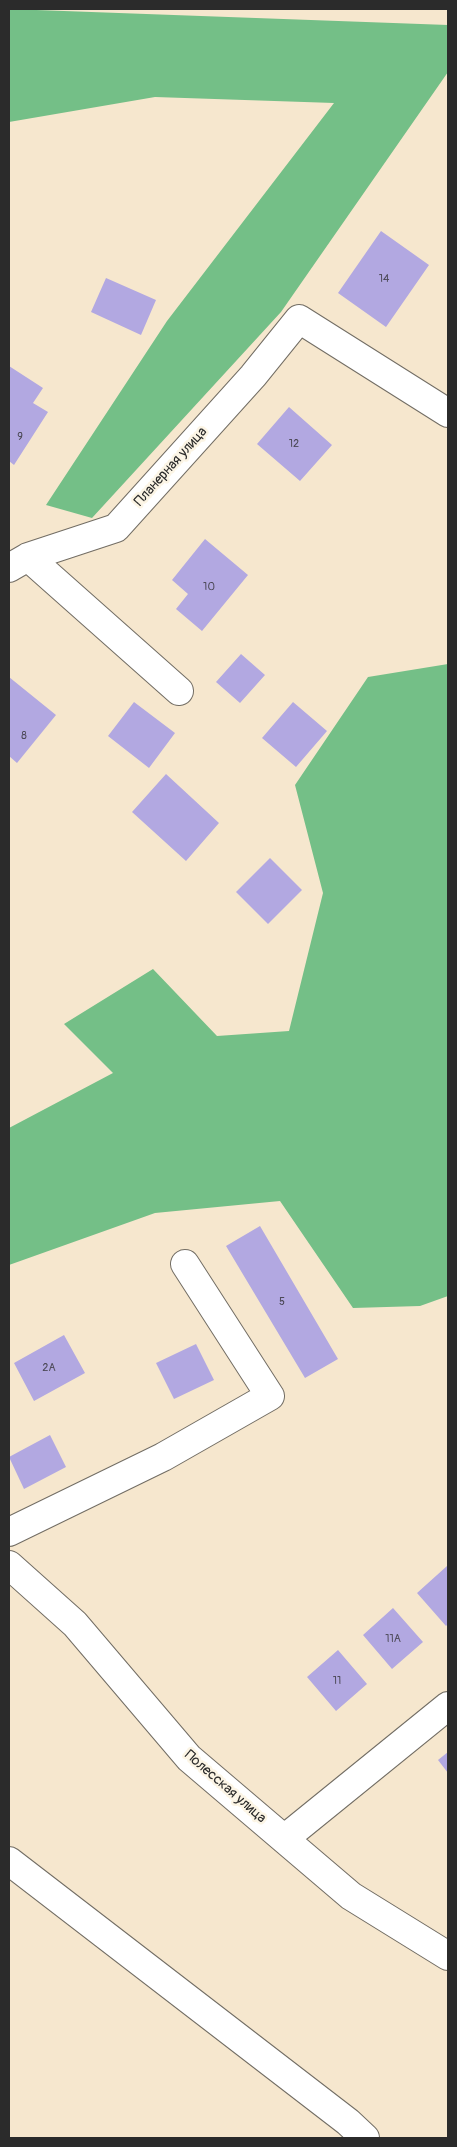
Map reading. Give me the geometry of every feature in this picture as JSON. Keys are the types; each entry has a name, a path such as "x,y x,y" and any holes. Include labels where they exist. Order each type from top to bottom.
{"street":[{"name":"Планерная улица","path":"18,562 116,528 253,376 299,319 448,413"},
{"path":"18,562 179,691"},
{"path":"9,1532 163,1457 270,1396 186,1264"},
{"name":"Полесская улица","path":"9,1565 75,1624 189,1758 351,1896 448,1956"},
{"path":"284,1839 448,1706"},
{"path":"9,1861 340,2116 365,2138"}],"green space":[{"path":"9,9 448,25 448,72 281,312 92,518 46,505 167,321 334,103 155,97 9,122"},
{"path":"448,664 448,1296 420,1306 353,1308 280,1201 155,1213 9,1265 9,1128 113,1073 64,1024 153,969 217,1036 289,1031 323,893 295,785 368,677"}],"building":[{"path":"381,231 429,265 386,327 338,293"},
{"path":"106,278 156,300 141,335 91,312"},
{"path":"9,366 43,388 33,403 48,412 14,465 9,461"},
{"path":"289,407 332,445 300,481 257,444"},
{"path":"205,539 248,575 202,631 176,609 188,594 172,580"},
{"path":"241,654 265,675 240,703 216,682"},
{"path":"9,677 56,715 17,763 9,756"},
{"path":"134,702 175,733 149,768 108,736"},
{"path":"293,702 327,731 296,767 262,738"},
{"path":"166,774 219,823 186,861 132,812"},
{"path":"270,858 302,890 268,924 236,892"},
{"path":"260,1226 338,1359 305,1378 226,1246"},
{"path":"64,1335 85,1373 34,1401 14,1363"},
{"path":"196,1344 214,1380 174,1399 156,1363"},
{"path":"50,1435 66,1467 24,1489 9,1457"},
{"path":"447,1566 448,1624 446,1626 417,1593"},
{"path":"393,1608 423,1642 392,1669 363,1635"},
{"path":"338,1650 367,1684 336,1711 307,1677"},
{"path":"448,1752 448,1773 438,1760"}]}
